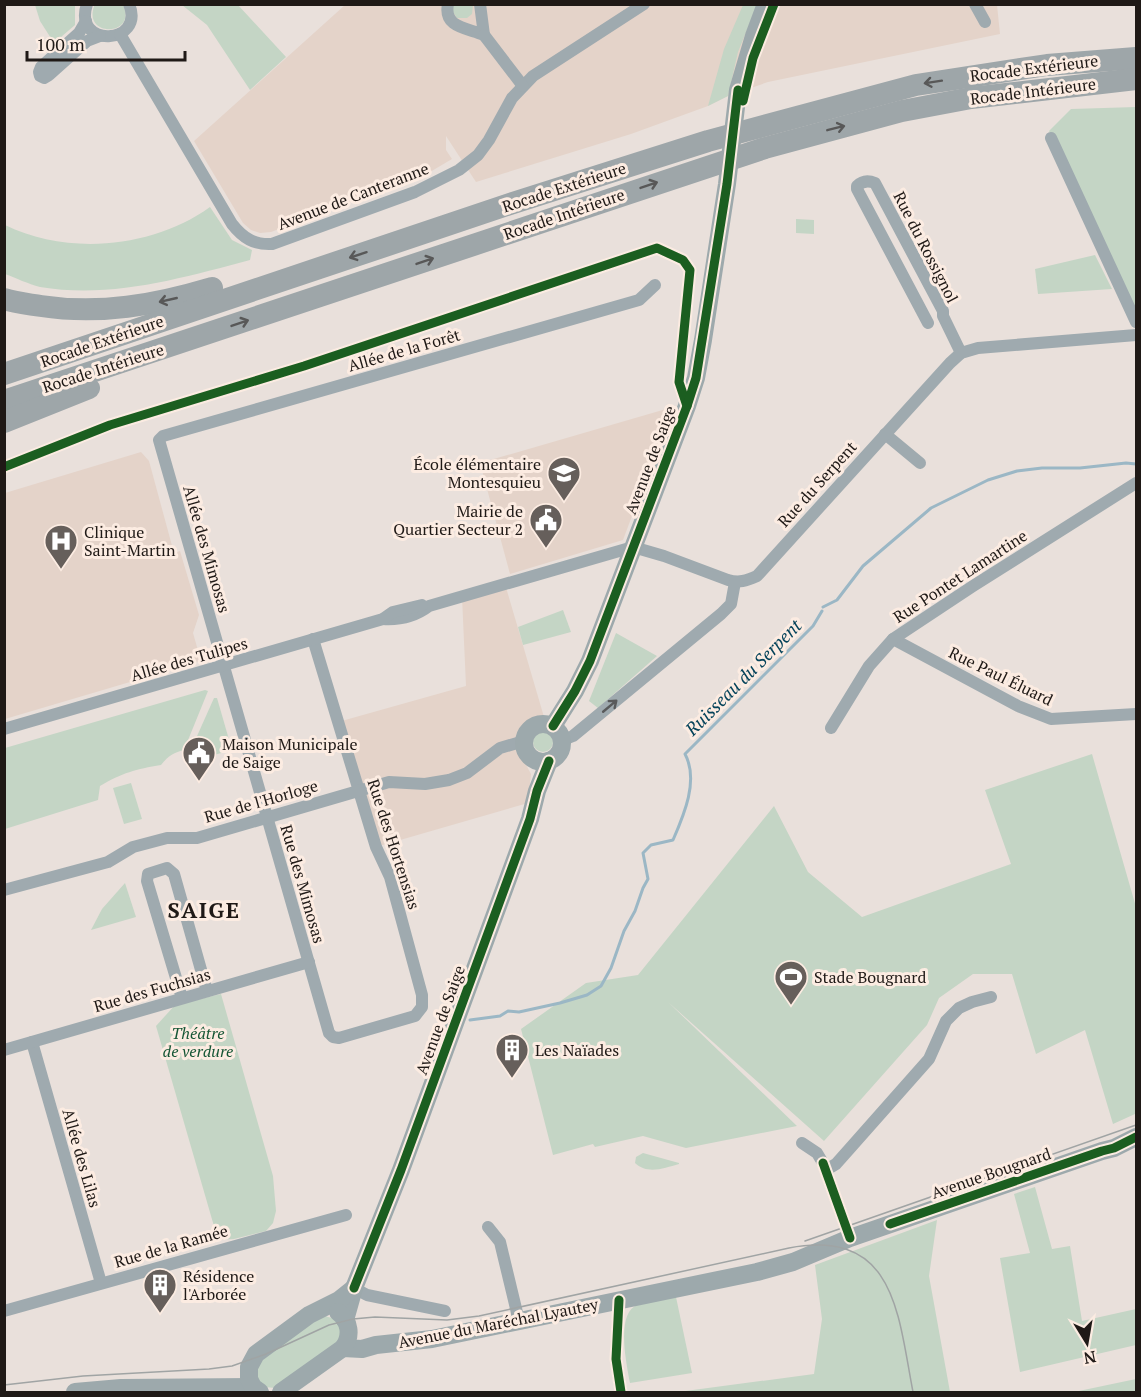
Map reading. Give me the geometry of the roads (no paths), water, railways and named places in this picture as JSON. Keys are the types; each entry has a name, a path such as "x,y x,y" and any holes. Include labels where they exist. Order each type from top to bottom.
{"highway":[{"name":"Rocade Extérieure","path":"4,374 287,278 708,141 916,85 1047,65 1137,58"},
{"name":"Rocade Intérieure","path":"4,401 698,169 820,132 902,111 971,98 1137,79"},
{"path":"4,299 69,310 123,308 178,298 231,282 287,278"},
{"path":"4,422 155,362 184,341"}],"street":[{"path":"87,4 86,21 100,36"},
{"path":"448,4 448,16 454,25 484,35"},
{"path":"480,4 484,35 523,86"},
{"name":"Avenue de Canteranne","path":"120,34 232,224 248,240 263,245 279,243 392,201 459,170 484,148 504,110 523,86 544,68 644,4"},
{"name":"Avenue de Saige","path":"524,741 526,752 540,760 559,754 558,733 583,676 687,406 696,378 727,184 738,90 766,4"},
{"path":"975,4 985,22"},
{"path":"86,21 79,33 41,68 40,75 44,78 49,75 87,41 100,36 113,37 120,34 129,23 131,6"},
{"path":"1051,138 1137,322"},
{"name":"Rue du Rossignol","path":"928,323 857,189 862,182 875,183 943,311 943,316 962,353"},
{"name":"Allée de la Forêt","path":"159,441 163,436 639,300 655,285"},
{"path":"962,353 978,348 1137,335"},
{"name":"Rue du Serpent","path":"735,582 747,581 757,576 950,363 962,353"},
{"path":"885,434 920,463"},
{"name":"Allée des Mimosas","path":"159,441 224,666"},
{"name":"Rue Pontet Lamartine","path":"831,728 868,666 893,639 1137,483"},
{"path":"524,741 526,733 533,726 543,723 558,733 573,736 731,604 735,582 633,547"},
{"name":"Allée des Tulipes","path":"4,729 383,619 393,612 406,608 418,605 429,606 633,547"},
{"path":"600,556 616,562 623,574"},
{"name":"Rue des Hortensias","path":"313,639 376,847 390,877 423,995 422,1006 415,1016 372,1028"},
{"name":"Rue Paul Éluard","path":"893,639 1018,706 1051,719 1137,714"},
{"name":"Rue des Mimosas","path":"224,666 329,1033 339,1038 372,1028"},
{"name":"Rue de l'Horloge","path":"4,890 108,862 133,847 167,838 197,838 389,782 425,784 449,780 466,773 500,748 524,741"},
{"name":"Avenue de Saige","path":"346,1335 354,1288 401,1170 530,819 537,790 540,760"},
{"path":"182,998 147,881 148,874 168,868 174,874 207,991"},
{"name":"Rue des Fuchsias","path":"4,1050 309,962"},
{"path":"826,1170 836,1164 929,1059 946,1021 959,1008 991,997"},
{"name":"Allée des Lilas","path":"32,1042 101,1283"},
{"name":"Avenue Bougnard","path":"1102,1151 1137,1127"},
{"name":"Avenue Bougnard","path":"619,1300 672,1291 792,1262 850,1238 1114,1148 1137,1137"},
{"path":"802,1143 817,1153 826,1170 850,1238"},
{"name":"Rue de la Ramée","path":"4,1311 346,1215"},
{"path":"488,1227 500,1242 519,1321"},
{"path":"75,1392 121,1388 214,1386 237,1378 254,1383 251,1360 256,1354 309,1316 339,1300 354,1288"},
{"name":"Avenue du Maréchal Lyautey","path":"354,1288 367,1295 446,1311"},
{"path":"619,1300 616,1359 621,1392"},
{"name":"Avenue du Maréchal Lyautey","path":"346,1335 362,1348 432,1339 619,1300"},
{"path":"281,1392 346,1335 342,1315 334,1310 322,1310"}],"waterway":[{"name":"Ruisseau du Serpent","path":"823,607 837,600 863,566 931,508 988,480 1017,471 1042,468 1136,464"},
{"name":"Ruisseau du Serpent","path":"470,1020 560,1003 587,995 601,986 611,968 624,931 648,879 643,853 651,845 673,840 681,820 688,797 691,775 685,754 813,626 822,611"}],"tram line":[{"path":"805,1241 1136,1125"},
{"path":"4,1385 83,1376 232,1366 266,1354 329,1325 353,1319 375,1317 447,1320 479,1316 789,1248 824,1245 851,1251 871,1264 886,1284 902,1334 913,1392"}],"place":[{"name":"École élémentaire Montesquieu","path":"564,502"},
{"name":"Mairie de Quartier Secteur 2","path":"546,549"},
{"name":"Clinique Saint-Martin","path":"61,570"},
{"name":"Maison Municipale de Saige","path":"199,782"},
{"name":"Stade Bougnard","path":"791,1006"},
{"name":"Les Naïades","path":"512,1079"},
{"name":"Résidence l'Arborée","path":"160,1314"}],"district":[{"name":"SAIGE","path":"204,909"}],"park label":[{"name":"Théâtre de verdure","path":"198,1042"}]}
